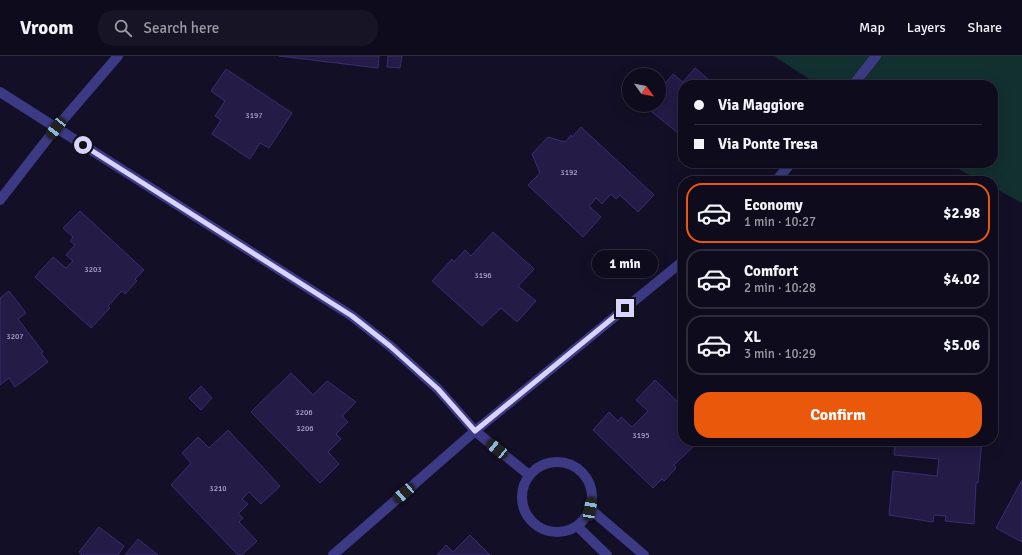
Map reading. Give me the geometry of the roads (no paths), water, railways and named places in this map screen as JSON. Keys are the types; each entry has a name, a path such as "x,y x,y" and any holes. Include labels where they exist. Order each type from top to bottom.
{"street":[{"path":"0,200 56,128 118,56"},
{"path":"857,80 876,56"},
{"path":"0,92 352,316 390,346 438,389 475,431 529,475"},
{"path":"780,176 787,168"},
{"path":"332,555 475,431 678,264"},
{"path":"559,461 569,464 579,469 586,477 591,487 592,498 590,509 585,519 566,531 556,532 545,530 535,525 528,517 523,506 522,496 524,485 529,475 537,467 559,461"},
{"path":"590,509 644,555"},
{"path":"576,526 607,555"}]}
